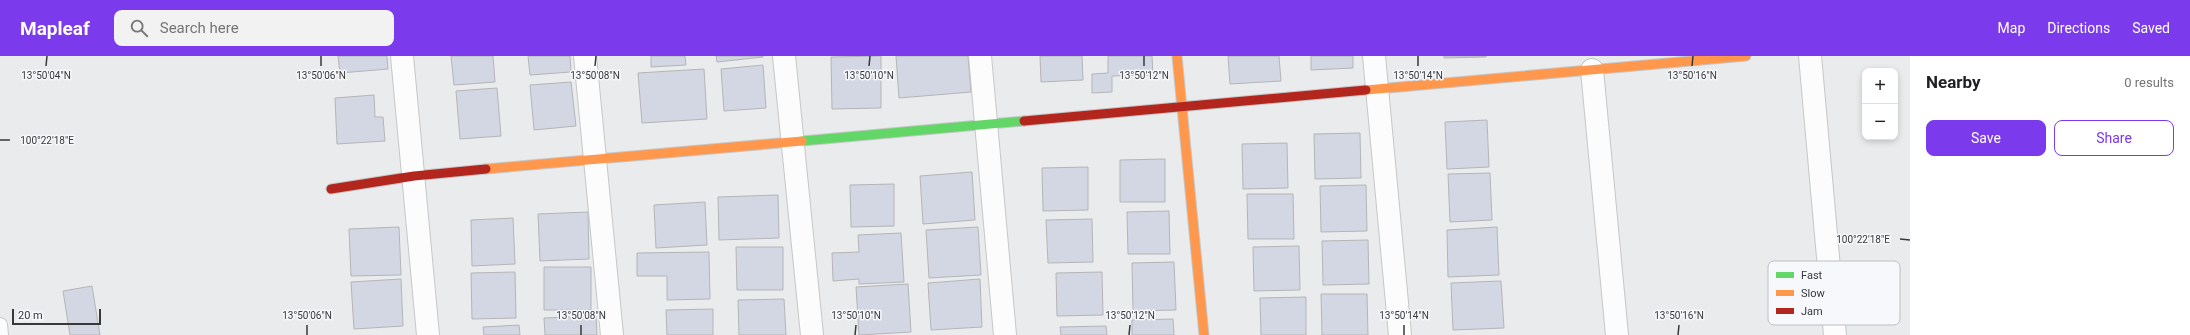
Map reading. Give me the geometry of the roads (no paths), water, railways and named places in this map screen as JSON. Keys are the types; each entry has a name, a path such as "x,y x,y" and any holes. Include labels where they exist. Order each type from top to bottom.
{"street":[{"path":"402,56 428,335"},
{"path":"585,56 612,335"},
{"path":"784,56 812,335"},
{"path":"980,56 1005,335"},
{"path":"1178,56 1204,335"},
{"path":"1374,56 1400,335"},
{"path":"331,188 414,176 594,159 1746,56"},
{"path":"1810,56 1828,261"},
{"path":"1592,70 1617,335"},
{"path":"1834,325 1835,335"}],"lane":[{"path":"0,325 1,335"}]}
